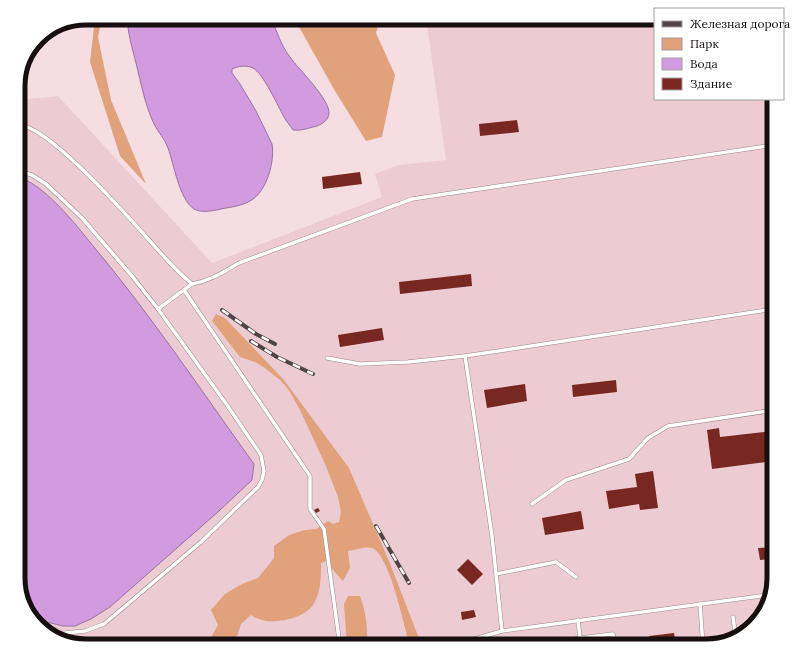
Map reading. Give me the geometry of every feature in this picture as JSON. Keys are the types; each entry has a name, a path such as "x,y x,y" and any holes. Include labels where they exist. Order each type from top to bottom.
{"lane":[{"path":"25,126 38,133 62,151 103,191 169,262 192,284"},
{"path":"158,309 192,284 216,277 238,263 412,199 767,146"},
{"path":"25,173 32,175 46,184 82,218 132,276 158,309 261,455 264,471 262,480 258,487 201,542 104,624 85,631 61,633"},
{"path":"184,290 310,476 310,509 324,529 339,639"},
{"path":"327,358 360,364 408,362 464,356 767,310"},
{"path":"464,356 496,574 502,631"},
{"path":"532,504 566,480 629,459 648,438 668,426 767,411"},
{"path":"496,574 556,562 576,577"},
{"path":"474,639 502,631 764,595"},
{"path":"700,604 702,639"},
{"path":"733,618 735,631"},
{"path":"578,620 580,638"},
{"path":"576,639 612,634 613,639"}],"shaded area":[{"path":"427,25 654,25 654,100 767,100 767,578 764,597 752,618 740,629 718,638 706,639 86,639 67,636 46,624 31,605 25,582 25,99 58,96 212,263 382,197 375,174 399,165 446,160"}],"green space":[{"path":"94,25 101,25 98,37 111,100 146,184 120,156 90,62"},
{"path":"298,25 379,25 376,33 395,75 382,137 366,141 335,91"},
{"path":"216,314 225,318 284,380 349,468 389,561 419,639 408,639 396,592 385,564 379,553 372,548 367,547 348,551 350,568 343,581 326,561 321,563 318,595 309,610 297,617 275,621 262,620 251,615 241,624 236,639 210,639 218,625 211,610 225,594 242,584 258,578 274,558 274,546 289,535 305,530 316,529 328,521 333,524 339,522 341,512 338,497 325,464 300,410 288,389 265,368 255,362 240,357 212,321"},
{"path":"348,596 360,596 364,608 367,639 347,639 344,604"}],"water":[{"path":"128,25 274,25 287,53 313,84 324,100 328,107 328,118 317,126 302,130 293,130 285,119 266,83 257,71 251,67 245,66 232,69 232,73 256,111 272,144 273,151 271,167 261,191 250,201 236,206 211,211 200,211 194,209 184,198 167,145 154,124 148,109"},
{"path":"25,180 37,187 57,204 83,233 153,323 254,464 252,480 110,607 91,619 75,626 63,626 47,622 31,605 25,582"}],"building":[{"path":"517,120 519,132 480,136 479,124"},
{"path":"360,172 362,184 323,189 322,177"},
{"path":"471,274 472,286 400,294 399,282"},
{"path":"382,328 384,340 340,347 338,335"},
{"path":"616,380 617,392 573,397 572,385"},
{"path":"525,384 527,401 487,408 484,390"},
{"path":"719,428 720,437 767,432 767,462 712,469 707,430"},
{"path":"653,471 658,508 640,510 639,504 609,509 606,491 637,487 635,474"},
{"path":"318,508 320,511 316,513 314,510"},
{"path":"581,511 584,529 545,535 542,518"},
{"path":"767,547 767,560 760,560 758,548"},
{"path":"468,559 483,574 472,585 457,570"},
{"path":"474,610 476,617 462,620 461,612"},
{"path":"674,633 675,639 650,639 649,636"}],"railway":[{"path":"222,310 256,334 275,344"},
{"path":"251,341 277,357 313,374"},
{"path":"376,526 409,583"}]}
